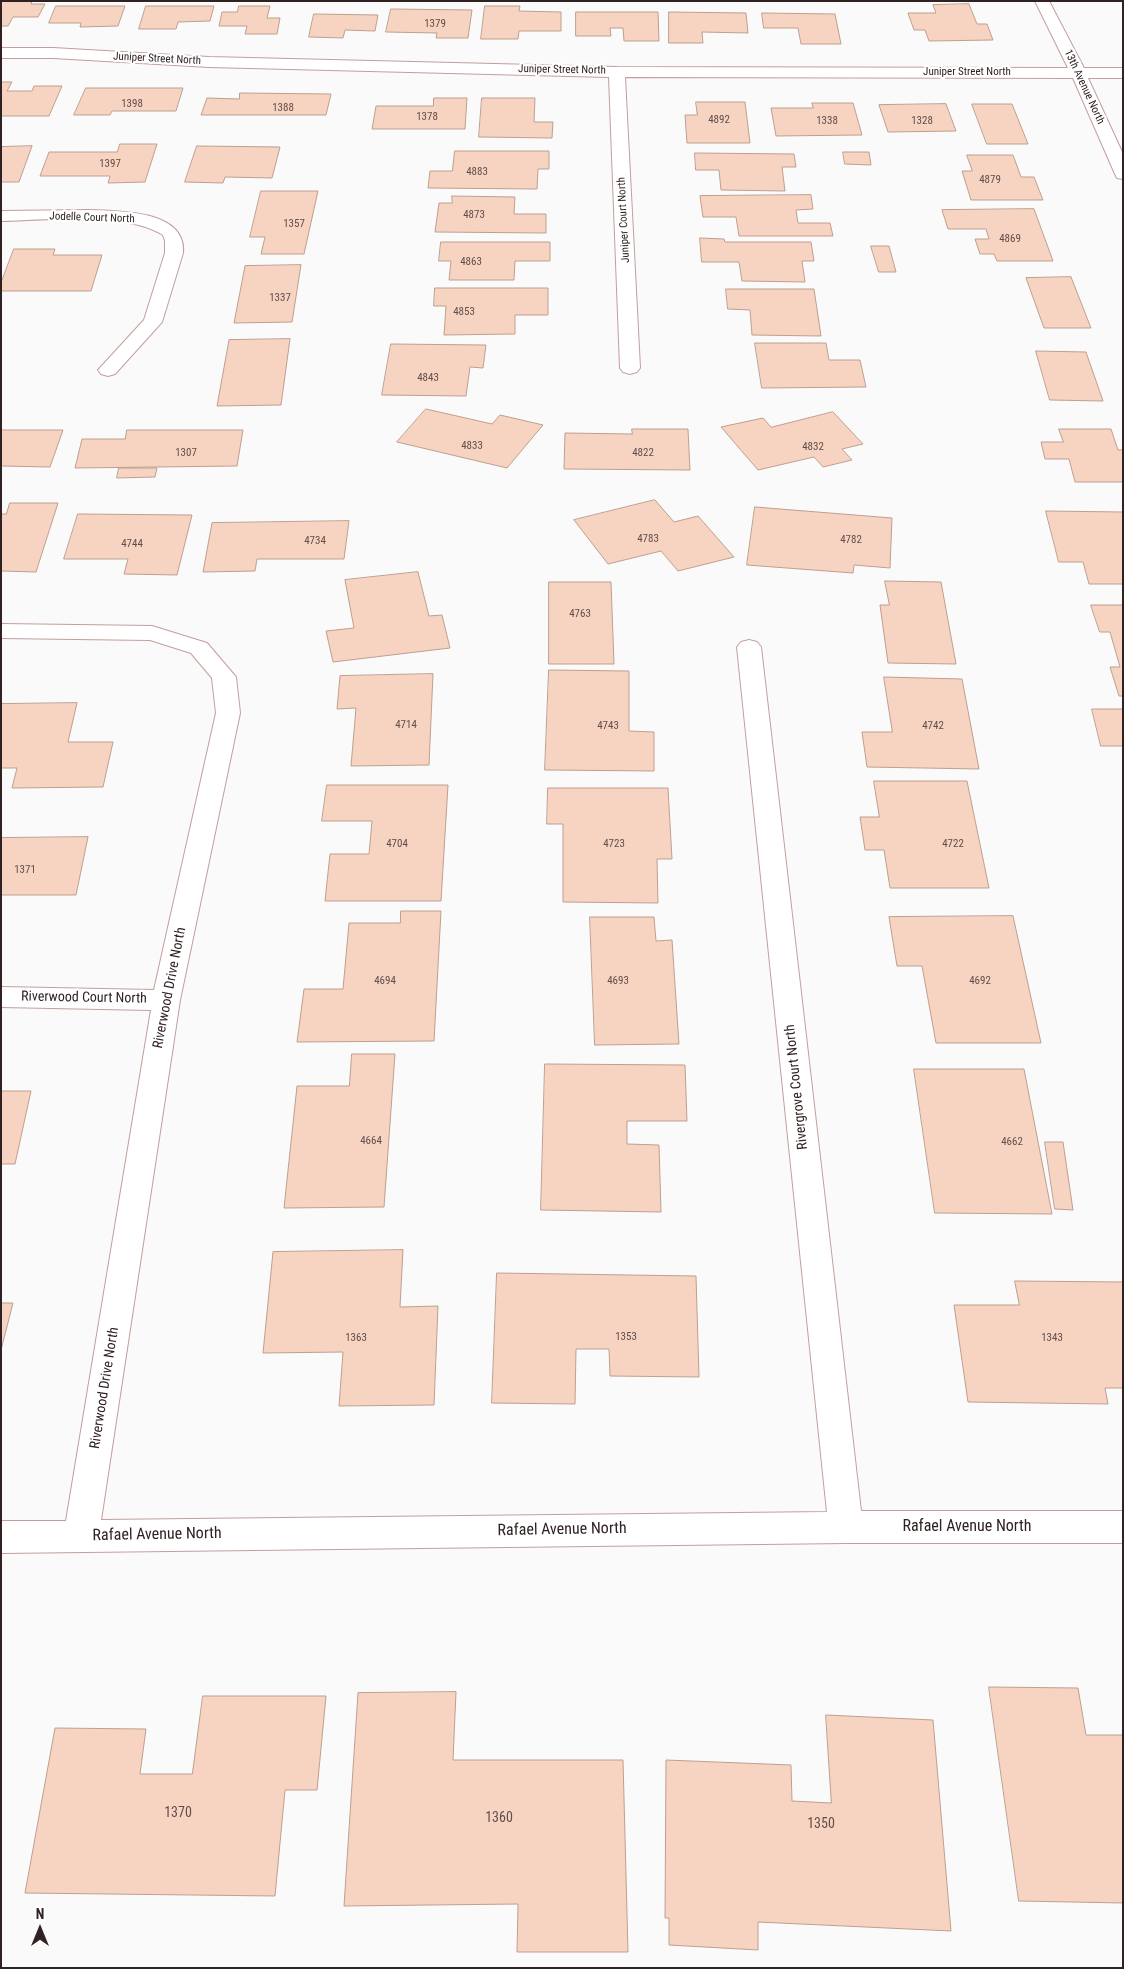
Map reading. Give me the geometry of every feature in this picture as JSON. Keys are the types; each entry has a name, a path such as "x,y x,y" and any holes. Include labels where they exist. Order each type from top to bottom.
{"street":[{"name":"13th Avenue North","path":"1042,1 1078,72 1123,174"},
{"name":"Juniper Street North","path":"1,53 53,53 209,62 617,72 1123,73"},
{"name":"Juniper Court North","path":"617,72 630,368"},
{"name":"Jodelle Court North","path":"1,216 107,216 155,223 169,232 175,241 174,253 153,322 108,370"},
{"name":"Riverwood Drive North","path":"1,631 152,633 199,648 224,677 228,713 166,1000 81,1536"},
{"name":"Rivergrove Court North","path":"749,647 846,1527"},
{"name":"Riverwood Court North","path":"1,997 166,1000"},
{"name":"Rafael Avenue North","path":"1,1537 846,1527 1123,1528"}],"building":[{"path":"1,1 32,1 31,4 45,4 38,17 13,17 8,26 1,26"},
{"path":"969,4 977,24 987,24 993,40 929,41 925,30 914,30 908,13 936,13 933,5"},
{"path":"56,6 125,6 118,26 80,27 81,23 49,23"},
{"path":"146,6 214,6 210,21 178,22 176,29 139,29"},
{"path":"239,6 270,6 267,18 280,18 277,34 245,34 247,26 219,26 222,12 237,12"},
{"path":"485,6 520,6 519,11 561,12 561,31 519,31 518,39 481,39"},
{"path":"391,9 472,10 468,38 436,38 437,33 386,32"},
{"path":"576,12 658,12 659,41 624,41 623,28 610,28 611,36 576,36"},
{"path":"669,12 746,13 748,33 702,32 703,43 669,43"},
{"path":"762,13 835,14 841,44 801,44 798,28 764,28"},
{"path":"314,14 378,15 375,31 345,30 343,38 309,37"},
{"path":"1,82 12,82 7,91 32,91 34,86 62,86 49,116 1,116"},
{"path":"86,88 183,88 176,111 112,111 110,115 74,115"},
{"path":"240,93 331,94 326,115 201,115 207,98 239,99"},
{"path":"434,98 467,98 465,129 372,129 376,106 433,106"},
{"path":"482,98 535,98 534,122 553,122 552,138 479,137"},
{"path":"696,102 745,102 750,143 687,143 685,115 697,115"},
{"path":"812,103 853,103 862,135 776,136 771,108 813,108"},
{"path":"946,104 956,131 888,132 879,105"},
{"path":"972,104 1012,104 1028,144 987,144"},
{"path":"120,144 157,144 145,182 108,183 110,176 40,176 49,152 117,152"},
{"path":"32,146 19,182 1,182 1,147"},
{"path":"197,146 280,147 272,178 225,177 223,183 185,182"},
{"path":"455,151 549,151 549,169 538,169 537,189 428,188 430,171 452,171"},
{"path":"843,152 869,152 871,165 845,164"},
{"path":"695,153 794,154 796,167 782,167 785,191 721,190 719,170 696,170"},
{"path":"967,155 1013,155 1021,177 1034,177 1043,200 971,200 962,171 972,171"},
{"path":"261,191 318,191 304,254 261,254 265,237 250,237"},
{"path":"811,195 813,209 796,210 798,223 830,223 833,236 739,236 736,217 703,217 700,196"},
{"path":"452,196 515,197 514,214 546,214 546,233 435,232 439,203 452,203"},
{"path":"1034,209 1053,261 997,261 994,254 980,254 975,239 989,239 986,229 948,229 942,210"},
{"path":"700,238 724,239 725,242 811,242 814,261 802,261 805,282 742,281 739,262 702,262"},
{"path":"441,242 550,242 550,261 515,261 514,280 449,280 451,261 439,261"},
{"path":"871,246 889,246 896,272 879,272"},
{"path":"14,249 55,249 53,255 102,255 91,291 1,291 1,283"},
{"path":"301,265 292,322 234,323 245,266"},
{"path":"1071,277 1091,328 1044,328 1026,278"},
{"path":"435,288 548,288 548,315 515,315 515,334 444,335 446,306 434,306"},
{"path":"726,289 814,289 821,336 752,335 750,310 728,309"},
{"path":"290,339 281,405 217,406 229,340"},
{"path":"755,343 826,343 829,360 860,360 866,387 762,388"},
{"path":"391,344 486,345 483,368 470,367 466,396 382,395"},
{"path":"1036,351 1086,352 1103,401 1050,400"},
{"path":"426,409 492,424 500,415 543,425 507,468 397,442"},
{"path":"833,412 863,444 842,449 852,460 823,467 814,457 758,470 721,427 763,418 771,427"},
{"path":"632,429 688,429 690,470 564,469 565,433 632,434"},
{"path":"1059,429 1111,429 1118,450 1123,450 1123,482 1075,482 1069,459 1045,459 1041,442 1063,442"},
{"path":"1,430 63,430 50,467 1,466"},
{"path":"127,430 243,430 237,466 75,468 82,439 125,439"},
{"path":"119,468 157,468 155,477 117,478"},
{"path":"655,500 674,522 698,516 734,557 678,571 661,551 608,564 574,520"},
{"path":"10,503 58,503 36,572 1,571 1,514 6,514"},
{"path":"755,507 892,518 890,568 854,565 853,573 747,565"},
{"path":"1046,511 1123,512 1123,584 1089,584 1083,562 1059,562"},
{"path":"78,514 192,515 177,575 124,574 128,559 64,559"},
{"path":"349,521 344,559 257,559 255,571 203,572 212,523"},
{"path":"418,572 429,616 442,615 450,648 333,662 326,631 354,628 345,580"},
{"path":"885,581 941,582 956,664 888,663 880,605 889,605"},
{"path":"549,582 611,582 614,664 549,664"},
{"path":"1091,605 1123,605 1123,696 1119,696 1110,667 1120,667 1110,632 1100,632"},
{"path":"549,670 629,671 629,731 654,732 654,771 545,770"},
{"path":"433,674 429,765 351,766 356,708 337,709 340,676"},
{"path":"884,677 962,679 979,769 867,767 862,732 892,732"},
{"path":"77,703 68,742 113,742 103,787 12,788 17,768 1,768 1,704"},
{"path":"1092,709 1123,709 1123,746 1101,746"},
{"path":"874,781 967,781 989,888 890,888 884,850 865,850 860,817 879,817"},
{"path":"327,785 448,785 441,901 325,901 330,854 369,854 372,821 322,821"},
{"path":"548,788 668,788 672,859 657,859 658,903 563,902 563,824 547,824"},
{"path":"88,837 76,895 1,895 1,838"},
{"path":"401,911 441,911 434,1041 297,1042 304,989 343,989 349,923 400,923"},
{"path":"1013,916 1041,1043 936,1043 922,966 897,966 889,917"},
{"path":"590,917 654,917 656,941 672,940 679,1044 595,1045"},
{"path":"352,1054 395,1054 384,1207 284,1208 297,1086 349,1086"},
{"path":"545,1064 685,1065 687,1121 627,1121 627,1144 659,1145 661,1212 541,1210"},
{"path":"914,1069 1024,1069 1052,1214 935,1213"},
{"path":"1,1091 31,1091 15,1164 1,1164"},
{"path":"1045,1142 1063,1142 1073,1210 1055,1209"},
{"path":"403,1250 400,1307 438,1306 434,1405 339,1406 343,1352 263,1353 273,1252"},
{"path":"497,1273 696,1276 699,1377 610,1376 609,1349 576,1349 575,1404 492,1403"},
{"path":"1015,1281 1123,1282 1123,1388 1105,1388 1108,1404 968,1402 954,1305 1019,1305"},
{"path":"1,1303 13,1303 1,1350"},
{"path":"989,1687 1078,1688 1086,1735 1123,1735 1123,1903 1019,1901"},
{"path":"456,1692 453,1760 623,1760 628,1952 517,1952 518,1904 344,1906 358,1693"},
{"path":"203,1696 326,1696 317,1790 285,1790 275,1896 25,1893 55,1728 146,1729 140,1774 192,1774"},
{"path":"826,1715 933,1720 951,1931 758,1922 758,1950 669,1945 669,1918 665,1918 666,1760 791,1765 792,1801 831,1803"}]}
